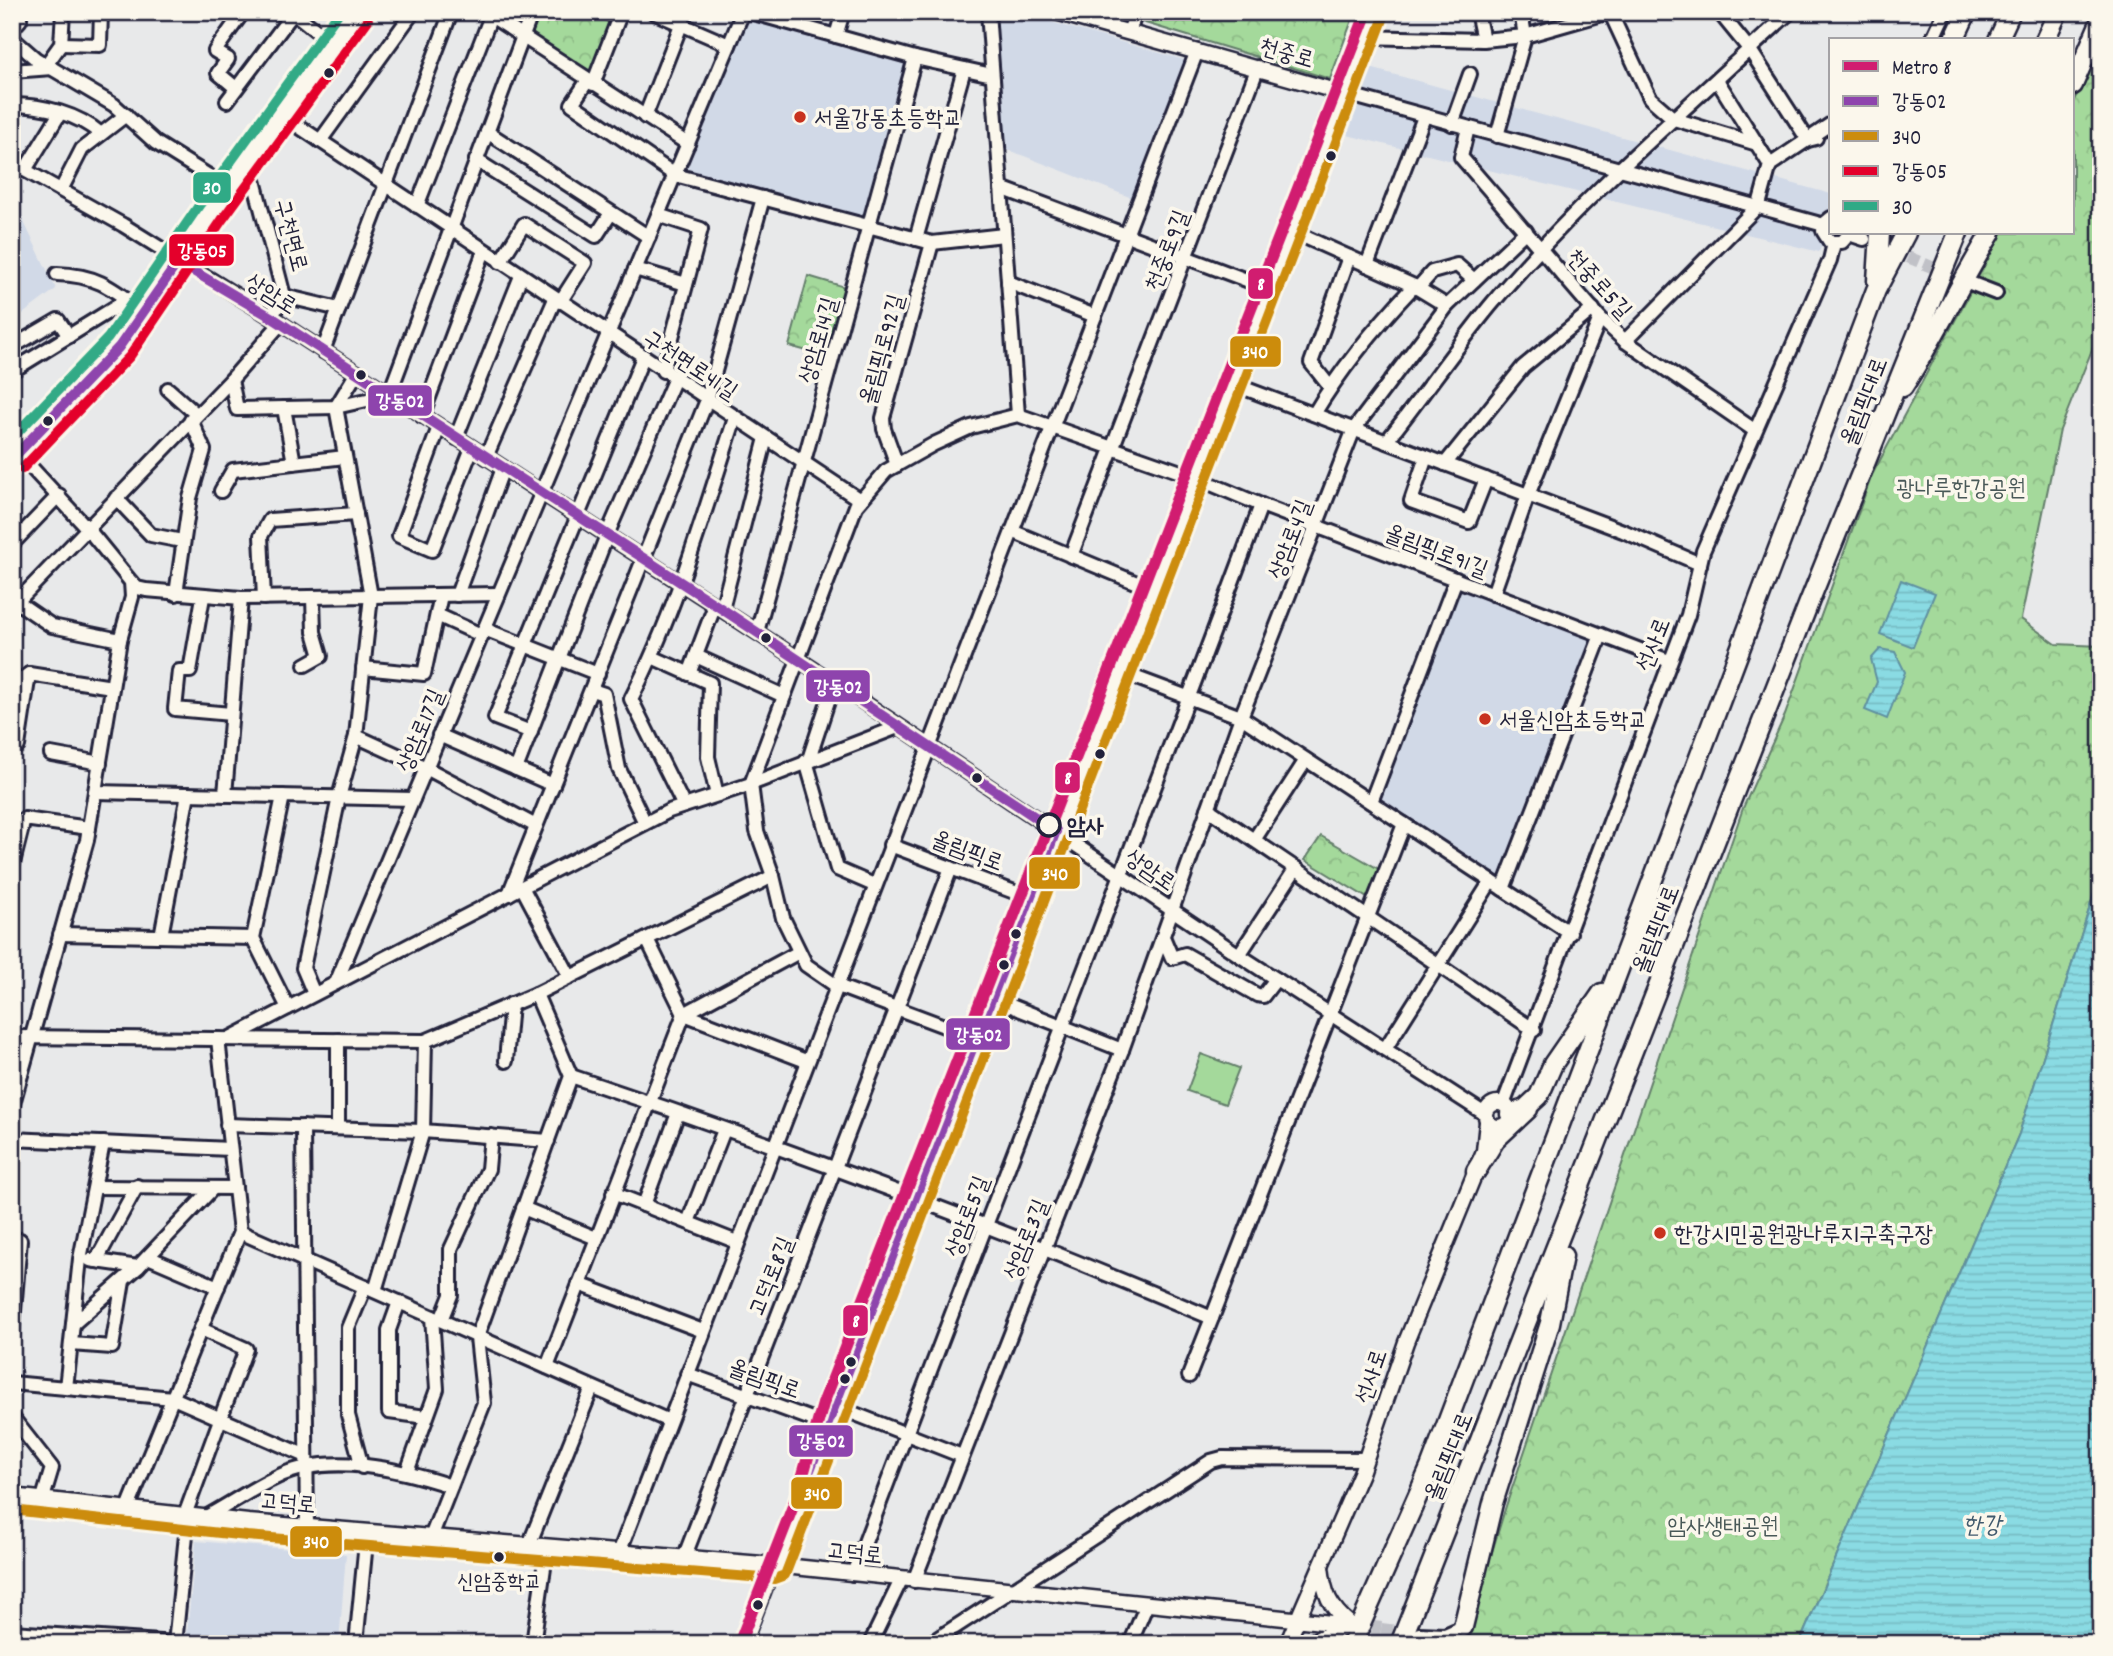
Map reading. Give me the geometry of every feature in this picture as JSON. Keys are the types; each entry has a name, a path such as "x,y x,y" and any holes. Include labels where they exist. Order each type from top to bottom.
{"highway":[{"path":"1999,38 2011,12"},
{"path":"2046,38 2058,12"},
{"path":"1957,38 1965,16"},
{"path":"2075,77 2101,20"},
{"name":"올림픽대로","path":"1352,1644 1430,1468 1876,290 1905,234"},
{"name":"올림픽대로","path":"1400,1644 1732,797 1958,234"},
{"path":"1886,413 1927,349 1958,286 1990,234"},
{"path":"1872,236 1876,290"},
{"path":"1476,1171 1495,1140 1539,1096 1553,1064 1618,970"},
{"path":"1506,1109 1525,1109 1539,1096"},
{"path":"1463,1628 1493,1503 1550,1323 1570,1216"}],"main road":[{"path":"15,456 119,347 228,188 357,12"},
{"name":"천중로","path":"1057,12 1339,92"},
{"path":"743,1644 1371,12"},
{"path":"1492,1104 1506,1109 1508,1121 1502,1126 1494,1127 1486,1118 1492,1104"},
{"name":"선사로","path":"1287,1644 1366,1459 1406,1342 1476,1171 1487,1140 1486,1118"},
{"name":"고덕로","path":"12,1496 307,1527 775,1565 1009,1591 1299,1617 1351,1625"},
{"path":"1307,1644 1351,1625 1334,1611 1324,1591 1321,1567"}],"street":[{"path":"12,29 20,20 20,12"},
{"path":"49,66 61,44 63,12"},
{"path":"61,44 100,45 101,12"},
{"path":"236,88 218,73 228,59 215,51 243,12"},
{"path":"227,101 293,12 334,45"},
{"path":"320,141 413,12"},
{"path":"323,351 451,12"},
{"path":"230,380 237,409 336,407 389,395 532,12"},
{"path":"621,12 591,82 572,104 675,175 932,243 1004,235"},
{"path":"653,12 684,18 729,45"},
{"name":"상암로17길","path":"336,983 743,12"},
{"path":"750,12 915,58 992,75"},
{"path":"836,36 842,12"},
{"path":"988,12 1018,415"},
{"path":"1129,32 1136,12"},
{"path":"1477,12 1483,40"},
{"path":"1497,135 1525,36 1521,12"},
{"path":"1361,37 1483,40 1525,36 1610,12 1650,98 1674,119 1757,144"},
{"path":"1719,12 1750,50 1808,140"},
{"path":"1386,442 1489,307 1542,250 1621,169 1790,12"},
{"path":"1933,38 1945,12"},
{"path":"417,206 488,14 522,39 688,144"},
{"path":"645,117 684,18"},
{"path":"12,38 49,66 114,105 156,143 228,188"},
{"path":"619,1553 835,985 1197,51"},
{"name":"상암로14길","path":"757,632 871,227 915,58"},
{"path":"12,71 49,66"},
{"name":"천중로9길","path":"1112,446 1258,67"},
{"path":"916,239 964,69"},
{"path":"1452,124 1470,74"},
{"path":"1717,80 1770,165"},
{"name":"천중로","path":"1339,92 1621,169 1828,221"},
{"path":"14,108 32,105 60,113 86,121 101,134"},
{"path":"24,170 60,113"},
{"path":"61,190 82,149 126,115"},
{"name":"구천면로41길","path":"283,116 860,500"},
{"path":"1367,265 1424,117"},
{"path":"1625,341 1759,205 1770,165 1829,125"},
{"name":"천중로5길","path":"1468,128 1461,157 1596,313 1625,341 1754,429"},
{"path":"487,132 649,237"},
{"path":"1808,140 1829,135"},
{"path":"476,160 596,236 611,213"},
{"name":"구천면로","path":"15,605 230,380 276,320 284,296 249,161"},
{"name":"상암로","path":"12,163 123,225 178,262 276,320 645,559 680,585 798,659 1486,1118"},
{"path":"1001,188 1127,233 1265,287"},
{"path":"509,894 707,400 762,198"},
{"path":"658,215 701,229 663,370"},
{"path":"1828,221 1824,235 1834,243 1842,242 1849,234"},
{"path":"486,457 558,301 585,262 524,224 500,262"},
{"path":"1287,229 1416,287 1447,306"},
{"name":"상암로4길","path":"1174,911 1241,717 1354,429 1447,306 1526,231"},
{"name":"올림픽로92길","path":"897,465 884,429 883,418 932,243"},
{"name":"선사로","path":"1506,1109 1669,660 1688,615 1700,564 1754,429 1830,260 1834,243"},
{"path":"422,416 484,251"},
{"path":"1330,387 1311,363 1349,257"},
{"path":"1314,414 1330,387 1377,324 1432,272 1457,265 1474,280"},
{"path":"635,269 686,284"},
{"path":"57,274 84,275 103,282 144,312"},
{"path":"456,438 521,276"},
{"path":"1008,282 1095,316"},
{"path":"1970,283 1996,293"},
{"path":"284,296 339,309"},
{"path":"12,371 127,300"},
{"path":"1446,464 1523,367 1596,313"},
{"path":"1493,594 1596,313"},
{"path":"12,347 58,320 69,336"},
{"path":"531,732 495,718 643,357"},
{"path":"314,995 303,968 339,797 356,736 371,596 336,407 356,373"},
{"path":"516,769 607,535 675,379"},
{"path":"1228,382 1528,495 1700,564"},
{"path":"168,389 194,417 204,450 181,541 176,594"},
{"path":"284,408 294,463"},
{"path":"976,1038 895,1010 835,985 813,972 799,952 783,918 774,877 757,831 751,784 798,659 860,500 886,471 971,427 1018,415 1192,476"},
{"path":"684,806 631,699 652,657 680,585 735,418"},
{"path":"439,427 398,536 432,550 472,448"},
{"path":"689,674 719,607 766,438"},
{"path":"1071,556 1112,446"},
{"path":"15,456 59,495 137,588 203,597 241,598 498,594"},
{"path":"221,491 233,470 345,457"},
{"path":"1426,457 1411,501 1469,522 1486,479"},
{"path":"457,594 503,468"},
{"name":"올림픽로91길","path":"1192,476 1261,505 1669,660"},
{"path":"12,544 59,495"},
{"path":"116,498 151,535 181,541"},
{"name":"상암로5길","path":"853,1574 985,1224 1123,874 1261,505"},
{"path":"264,598 261,536 271,520 356,514"},
{"path":"1012,531 1149,589"},
{"path":"1371,802 1456,579"},
{"path":"131,582 131,603"},
{"path":"12,1108 89,828 120,640 131,603 135,596 146,590"},
{"path":"363,668 424,674 441,595"},
{"path":"203,597 190,671 179,671 175,709 232,715"},
{"path":"304,666 321,656 314,632 313,597"},
{"path":"225,795 241,598"},
{"path":"15,605 52,626 120,640"},
{"path":"437,615 525,645 598,674"},
{"path":"1503,889 1601,635"},
{"path":"696,656 784,696"},
{"path":"652,657 710,683 708,757 717,795"},
{"path":"1118,671 1241,717 1570,933"},
{"path":"12,686 29,674 112,687"},
{"path":"18,746 29,674"},
{"path":"834,683 808,760 836,869 874,885"},
{"path":"592,690 604,694 619,769 645,823"},
{"path":"223,1039 314,995 645,823 898,727"},
{"path":"439,735 553,785"},
{"path":"356,736 426,768 536,826"},
{"path":"51,754 100,762"},
{"path":"1254,840 1306,760"},
{"path":"95,792 413,799"},
{"path":"161,936 188,794"},
{"path":"282,796 253,938 288,1008"},
{"path":"1208,809 1534,1030"},
{"path":"12,867 18,818 89,828"},
{"path":"1189,1376 1404,824"},
{"name":"올림픽로","path":"890,845 1030,898"},
{"name":"고덕로8길","path":"684,1558 951,868"},
{"path":"1239,955 1296,868"},
{"path":"12,1037 425,1041 536,994 774,877"},
{"path":"1385,1049 1491,881"},
{"path":"522,887 570,977"},
{"name":"상암로3길","path":"870,1644 908,1580 962,1457 1174,911"},
{"path":"60,934 253,938"},
{"path":"647,939 684,1014 806,1061"},
{"path":"1164,939 1172,958 1185,954 1257,995 1263,996 1276,979"},
{"path":"547,1367 684,1014 799,952"},
{"path":"430,1537 484,1403 477,1336 571,1076 536,994"},
{"path":"991,998 1122,1050"},
{"path":"506,1061 511,1004"},
{"path":"128,1508 240,1232 227,1125 223,1039"},
{"path":"338,1040 338,1128"},
{"path":"362,1466 348,1415 348,1328 370,1289 423,1131 425,1041"},
{"path":"571,1076 914,1197 1045,1247 1212,1318"},
{"path":"644,1205 678,1113"},
{"path":"227,1125 423,1131 548,1140"},
{"path":"303,1127 306,1261 304,1470 307,1527"},
{"path":"688,1222 724,1129"},
{"path":"407,1472 436,1388 436,1319 451,1295 451,1248 488,1169 491,1136"},
{"path":"12,1139 230,1149"},
{"path":"66,1388 80,1259 103,1143"},
{"path":"96,1261 137,1186"},
{"path":"95,1187 235,1188"},
{"path":"73,1324 138,1267 213,1188"},
{"path":"613,1193 737,1241"},
{"path":"523,1208 596,1238"},
{"path":"240,1232 669,1421"},
{"path":"12,1239 20,1240 12,1335"},
{"path":"148,1257 218,1287"},
{"path":"80,1259 138,1267"},
{"path":"71,1344 112,1347 123,1281"},
{"path":"579,1284 703,1331"},
{"path":"400,1302 389,1330 389,1412 426,1418"},
{"path":"12,1632 175,1644 187,1515 246,1349 201,1329"},
{"name":"올림픽로","path":"687,1374 828,1425"},
{"path":"12,1383 173,1398 304,1455"},
{"path":"529,1545 592,1388"},
{"path":"835,1406 962,1457"},
{"path":"12,1417 52,1468 43,1498"},
{"path":"929,1644 1211,1461 1222,1458 1366,1459"},
{"path":"206,1517 279,1476 339,1465 407,1472 451,1486"},
{"path":"356,1644 367,1532"},
{"path":"533,1644 547,1547"},
{"path":"1129,1644 1147,1604"},
{"path":"1419,1634 1445,1635 1463,1628"}],"shaded area":[{"path":"994,12 1016,12 1185,60 1132,198 1006,149"},
{"name":"서울강동초등학교","path":"747,18 907,64 866,218 687,169"},
{"path":"1370,68 1829,193 1829,229 1819,252 1343,134"},
{"path":"12,197 56,289 12,322"},
{"name":"서울신암초등학교","path":"1460,588 1591,640 1499,877 1380,798"},
{"path":"196,1541 346,1554 339,1644 186,1644"}],"green space":[{"path":"537,12 586,12 613,24 591,77 527,37"},
{"path":"1145,12 1355,12 1330,79 1142,22"},
{"path":"2101,50 2101,327 2060,430 2021,619 2056,644 2101,646 2101,871 2019,1134 1799,1644 1464,1644 1506,1506 1743,808 1785,715 1872,475 2001,234 2074,234 2074,100"},
{"path":"808,276 848,288 829,357 789,346"},
{"path":"1321,836 1382,871 1369,899 1305,860"},
{"path":"1201,1054 1239,1068 1225,1104 1187,1091"}],"water":[{"path":"1901,580 1935,593 1913,647 1880,634"},
{"path":"1880,649 1895,652 1905,672 1887,719 1865,710 1877,682 1871,659"},
{"name":"한강","path":"2101,871 2101,1644 1799,1644 2019,1134"}],"tunnel":[{"path":"1891,250 1970,283"},
{"path":"1351,1625 1381,1629"},
{"path":"1381,1629 1412,1633"}],"metro line":[{"name":"8","path":"739,1644 797,1496 823,1404 1367,12"}],"transit line":[{"name":"30","path":"12,438 108,338 200,204 339,12"},
{"name":"340","path":"12,1510 247,1536 774,1579 785,1575 1384,17"},
{"name":"강동05","path":"22,469 130,356 222,220 368,20"},
{"name":"강동02","path":"178,262 271,317 722,609 1056,831"},
{"name":"강동02","path":"12,459 119,347 178,262"},
{"name":"강동02","path":"743,1644 1056,831"}],"place":[{"name":"서울강동초등학교","path":"800,117"},
{"name":"서울신암초등학교","path":"1485,719"},
{"name":"암사","path":"1049,825"},
{"name":"한강시민공원광나루지구축구장","path":"1660,1233"},
{"name":"신암중학교","path":"499,1557"}],"park label":[{"name":"광나루한강공원","path":"1961,487"},
{"name":"암사생태공원","path":"1723,1525"}]}
